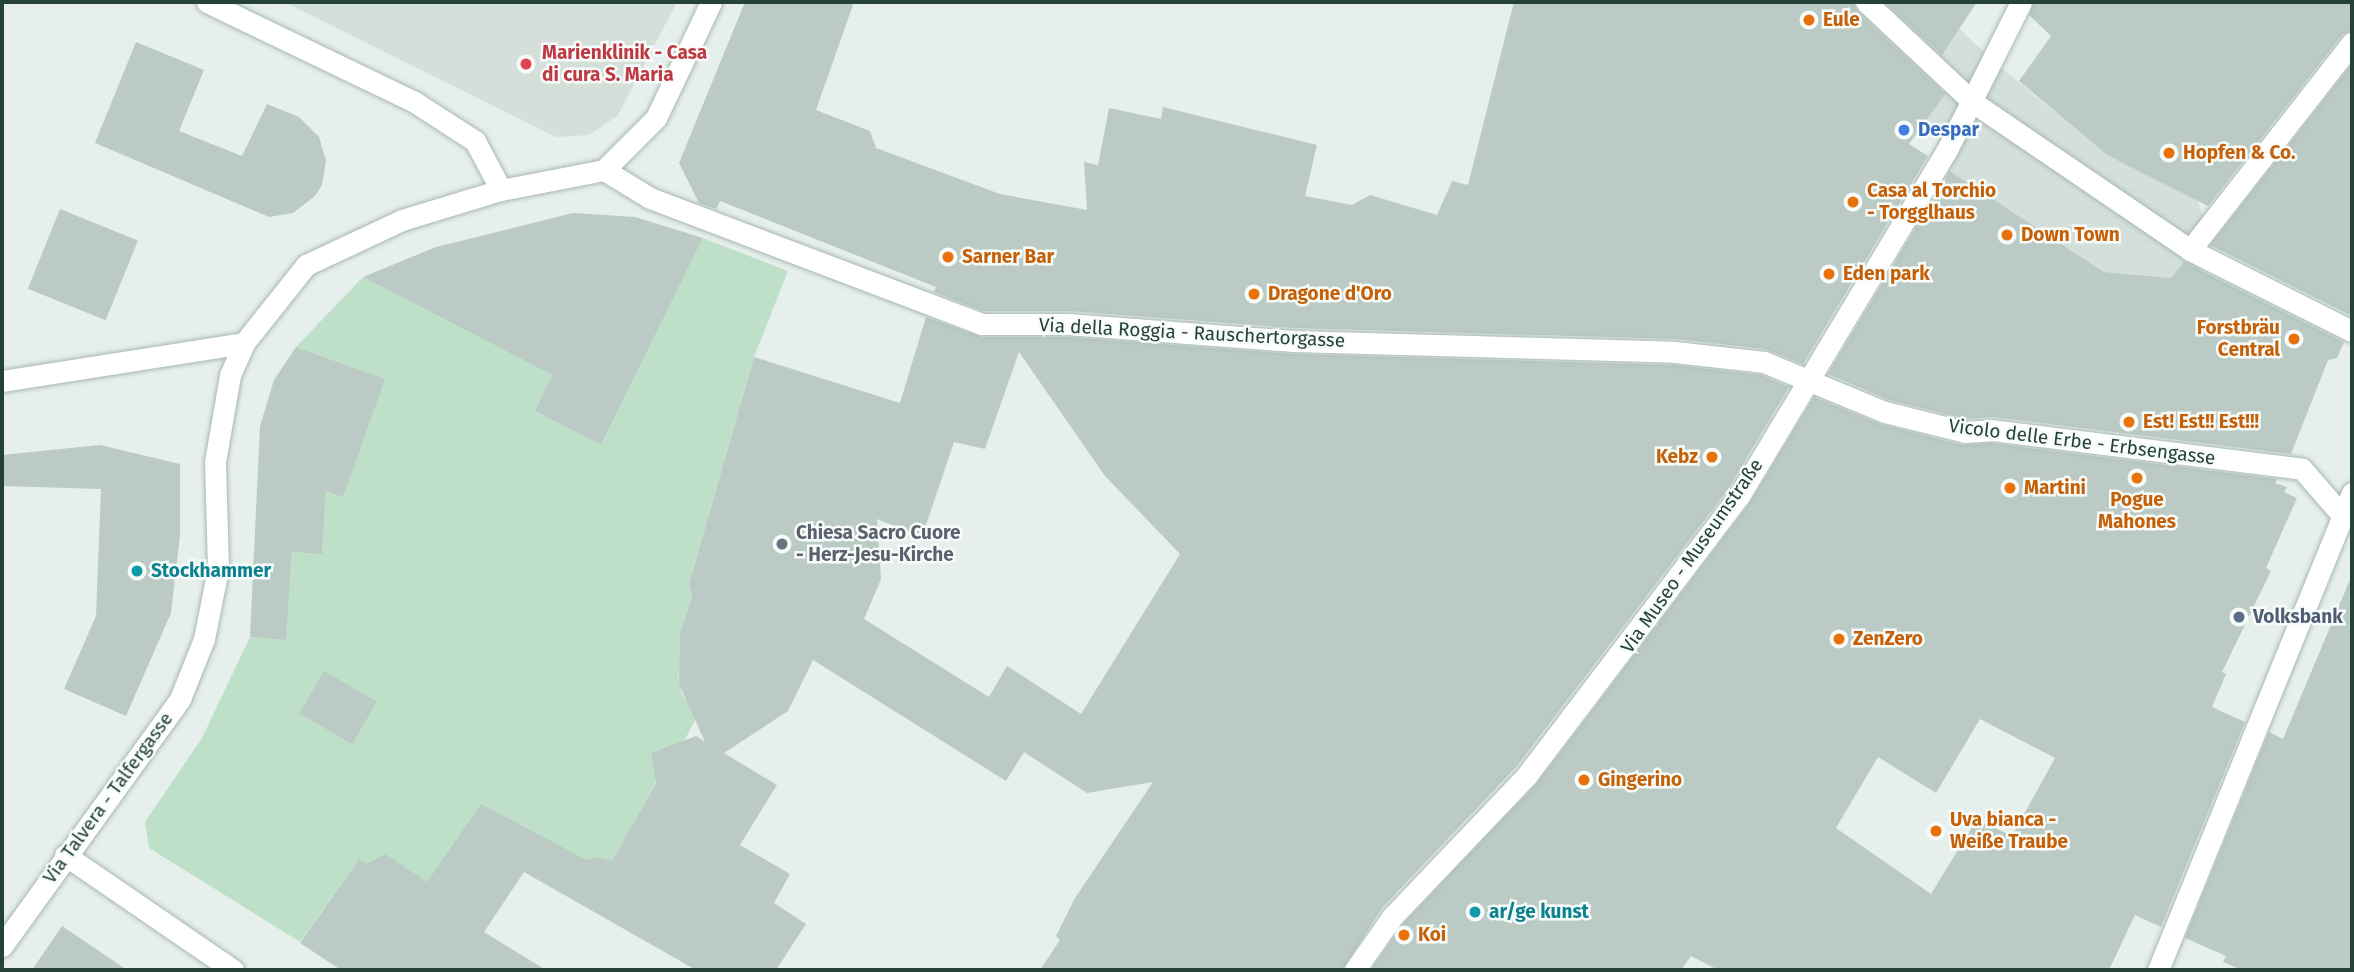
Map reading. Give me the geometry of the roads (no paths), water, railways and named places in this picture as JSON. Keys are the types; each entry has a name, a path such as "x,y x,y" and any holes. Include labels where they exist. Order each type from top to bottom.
{"street":[{"path":"207,2 413,102 475,141 500,190"},
{"path":"2,381 244,343 306,265 402,220 500,190 604,170 656,118 711,2"},
{"path":"1866,2 1974,103 2190,250 2352,331"},
{"name":"Via Museo - Museumstraße","path":"1355,970 1392,918 1527,775 1626,651 1739,496 1974,103 2021,2"},
{"path":"2190,250 2352,43"},
{"name":"Via della Roggia - Rauschertorgasse","path":"604,170 650,198 981,324 1068,324 1293,341 1675,352 1765,362 1808,378"},
{"name":"Via Talvera - Talfergasse","path":"2,946 65,855 100,814 180,699 204,639 218,569 215,462 227,394 244,343"},
{"name":"Vicolo delle Erbe - Erbsengasse","path":"1808,378 1885,412 1965,432 1991,430 2302,469 2342,515"},
{"path":"2158,970 2352,493"},
{"path":"65,855 233,970"}],"place":[{"name":"Eule","path":"1809,20"},
{"name":"Marienklinik - Casa di cura S. Maria","path":"526,64"},
{"name":"Despar","path":"1904,130"},
{"name":"Hopfen & Co.","path":"2169,153"},
{"name":"Casa al Torchio - Torgglhaus","path":"1853,202"},
{"name":"Down Town","path":"2007,235"},
{"name":"Sarner Bar","path":"948,257"},
{"name":"Eden park","path":"1829,274"},
{"name":"Dragone d'Oro","path":"1254,294"},
{"name":"Forstbräu Central","path":"2294,339"},
{"name":"Est! Est!! Est!!!","path":"2129,422"},
{"name":"Kebz","path":"1712,457"},
{"name":"Pogue Mahones","path":"2137,478"},
{"name":"Martini","path":"2010,488"},
{"name":"Chiesa Sacro Cuore - Herz-Jesu-Kirche","path":"782,544"},
{"name":"Stockhammer","path":"137,571"},
{"name":"Volksbank","path":"2239,617"},
{"name":"ZenZero","path":"1839,639"},
{"name":"Gingerino","path":"1584,780"},
{"name":"Uva bianca - Weiße Traube","path":"1936,831"},
{"name":"ar/ge kunst","path":"1475,912"},
{"name":"Koi","path":"1404,935"}]}
